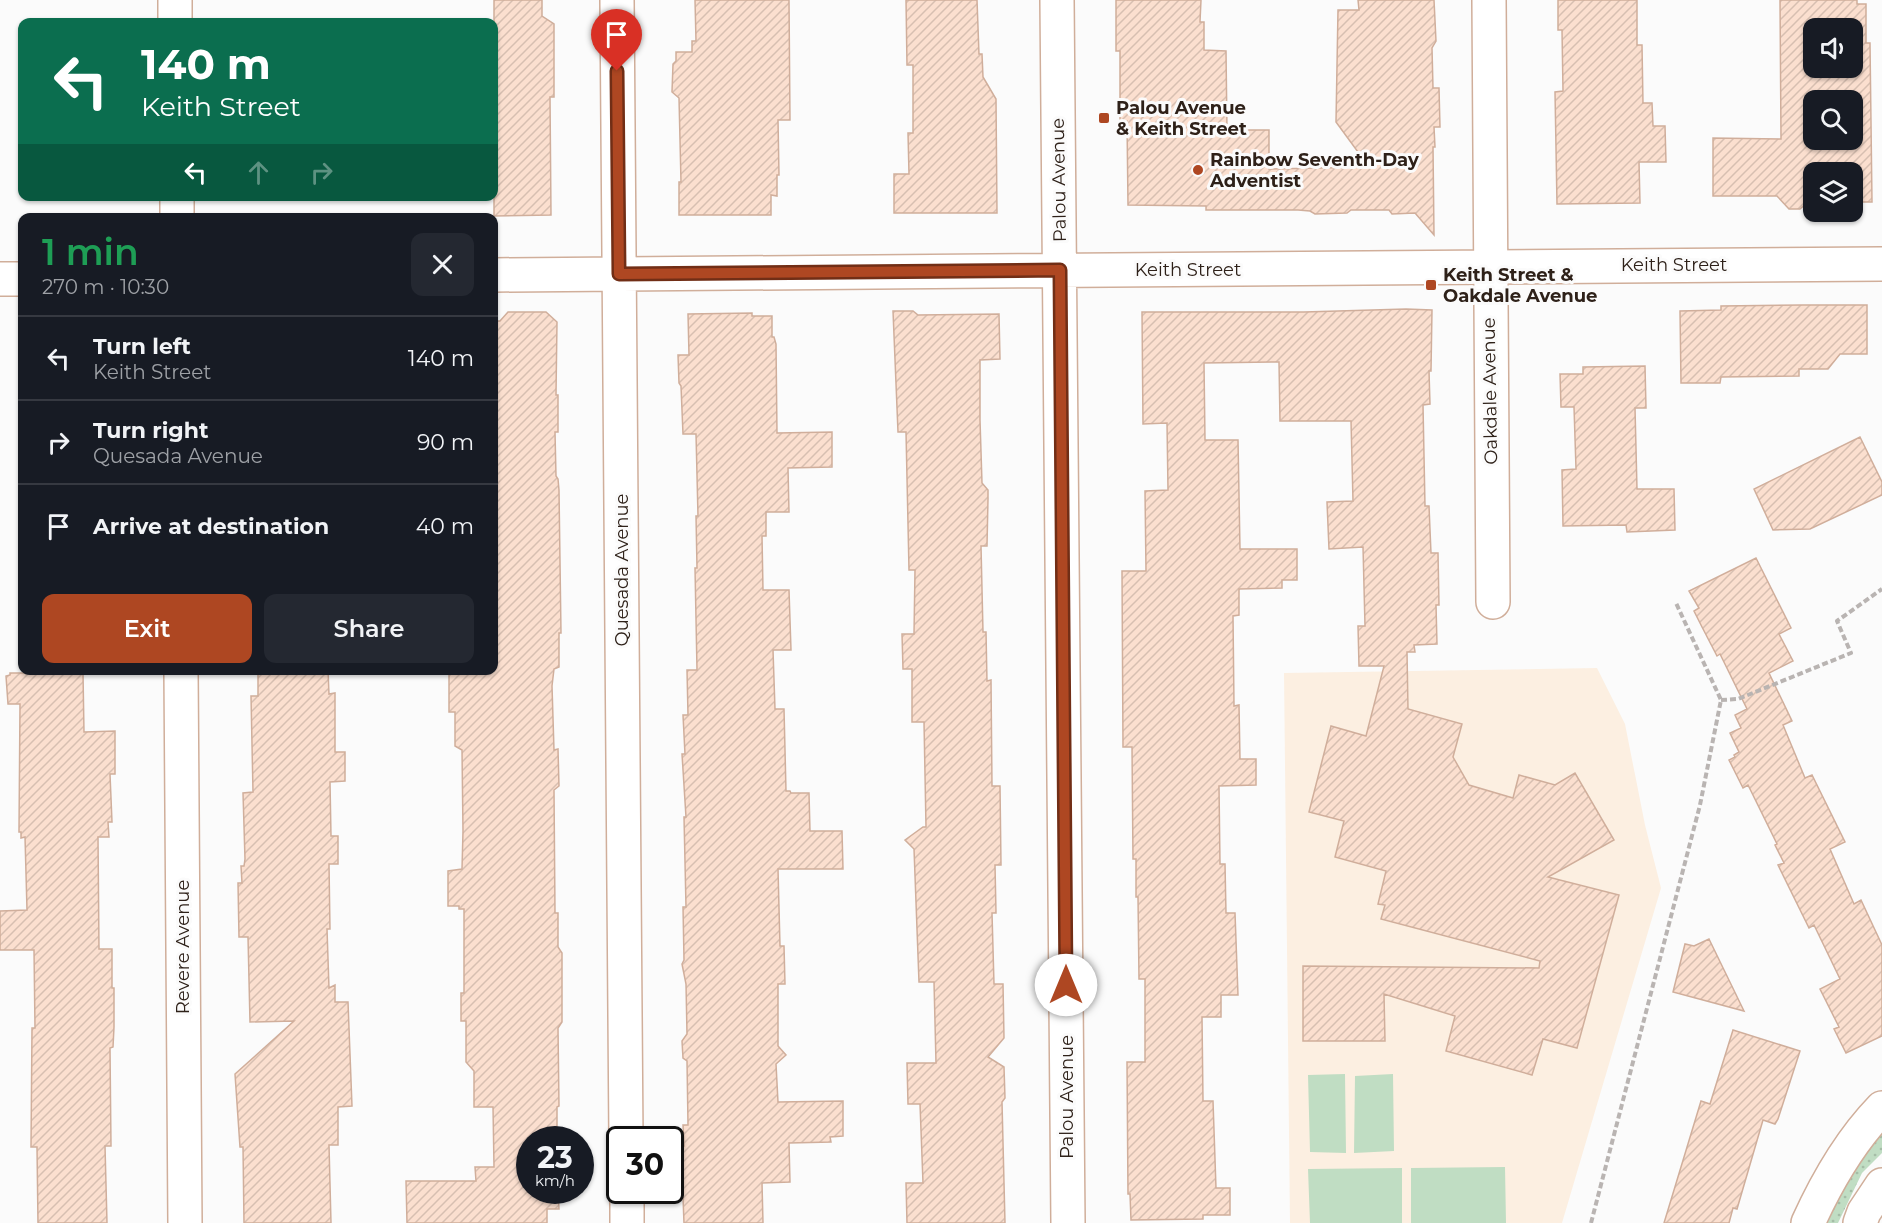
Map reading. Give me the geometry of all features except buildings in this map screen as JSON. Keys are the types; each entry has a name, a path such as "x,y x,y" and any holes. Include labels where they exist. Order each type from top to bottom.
{"street":[{"path":"175,0 175,18"},
{"name":"Quesada Avenue","path":"616,0 627,1126"},
{"name":"Palou Avenue","path":"1057,0 1068,1223"},
{"name":"Oakdale Avenue","path":"1489,0 1493,602"},
{"name":"Keith Street","path":"498,275 1882,264"},
{"path":"0,279 18,279"},
{"name":"Revere Avenue","path":"181,675 185,1223"},
{"path":"1808,1223 1821,1194 1860,1131 1882,1108"},
{"path":"1860,1223 1864,1212 1882,1185"},
{"path":"627,1204 627,1223"}],"path":[{"path":"1721,700 1738,699 1851,653 1837,621 1882,589"},
{"path":"1591,1223 1700,805 1721,700 1676,603"}],"shaded area":[{"path":"1597,668 1625,724 1645,825 1661,888 1562,1223 1290,1223 1284,673"}],"green space":[{"path":"1345,1074 1346,1153 1310,1152 1308,1075"},
{"path":"1393,1074 1394,1151 1354,1153 1355,1076"},
{"path":"1882,1117 1882,1153 1862,1173 1838,1223 1822,1223"},
{"path":"1505,1167 1506,1223 1411,1223 1411,1168"},
{"path":"1402,1168 1402,1223 1310,1223 1308,1169"}],"place":[{"name":"Palou Avenue & Keith Street","path":"1104,118"},
{"name":"Rainbow Seventh-Day Adventist","path":"1198,170"},
{"name":"Keith Street & Oakdale Avenue","path":"1431,285"}],"route":[{"path":"617,71 619,274 1060,270 1066,985"}]}
